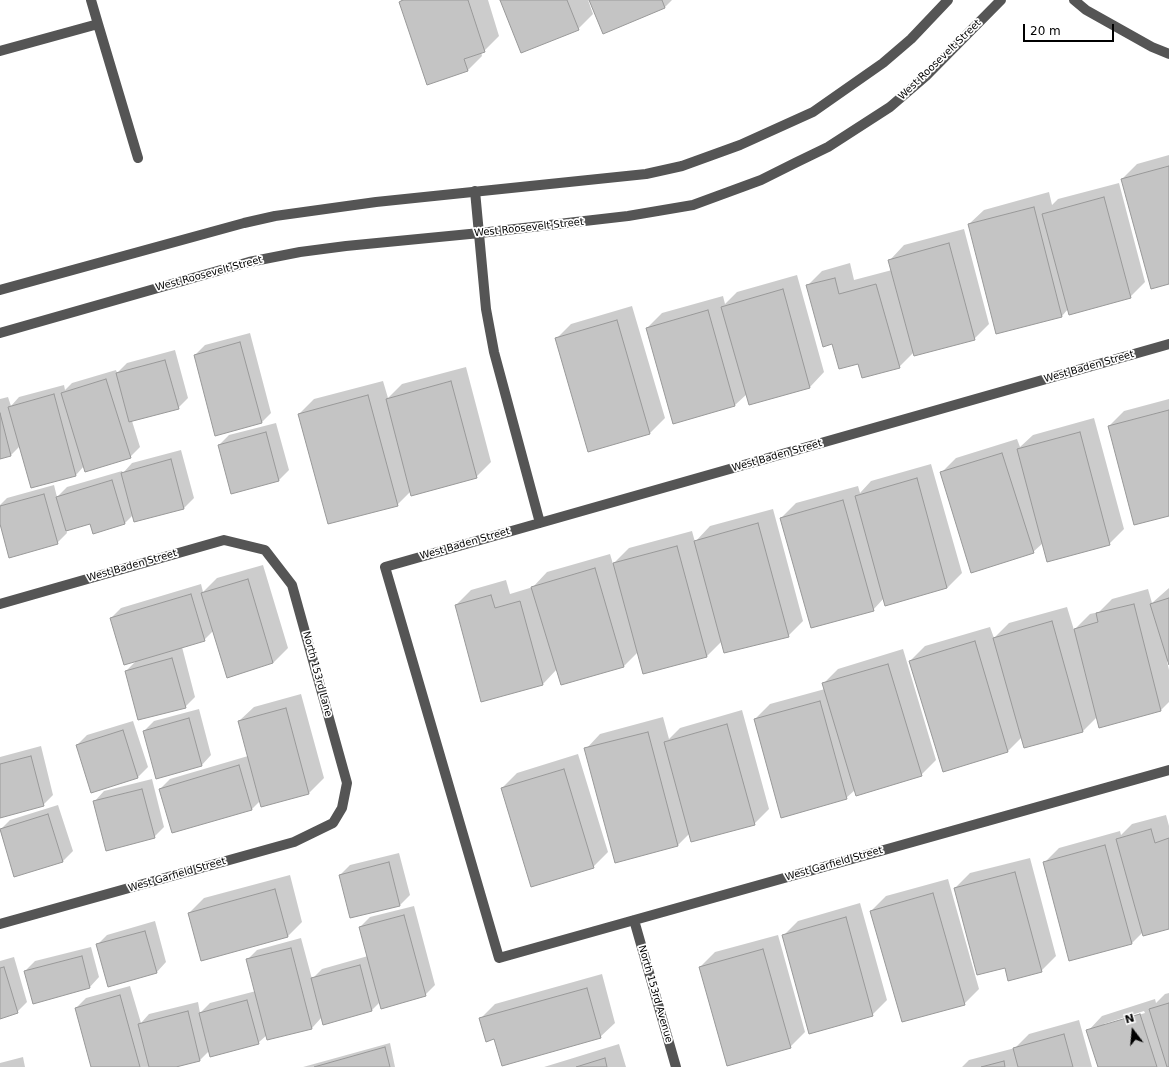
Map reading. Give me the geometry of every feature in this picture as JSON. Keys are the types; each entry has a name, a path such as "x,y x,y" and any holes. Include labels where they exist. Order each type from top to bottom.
{"street":[{"path":"92,0 138,158"},
{"path":"0,290 267,218 324,208 646,174 682,166 740,145 813,112 883,63 911,39 948,0"},
{"name":"West Roosevelt Street","path":"0,333 249,262 300,252 480,233 661,211 694,205 761,180 828,147 890,107 926,76 1001,0"},
{"path":"1074,0 1086,10 1152,47 1169,54"},
{"path":"0,51 98,24"},
{"path":"475,191 486,309 494,352 540,523"},
{"name":"West Baden Street","path":"499,958 385,567 1169,344"},
{"name":"West Baden Street","path":"0,604 224,540 265,550"},
{"name":"North 153rd Lane","path":"265,550 292,585 347,783 342,808"},
{"name":"West Garfield Street","path":"499,958 1169,770"},
{"name":"West Garfield Street","path":"0,924 294,842 333,823 342,808"},
{"name":"North 153rd Avenue","path":"634,920 676,1067"}],"building":[{"path":"403,0 468,0 485,52 464,59 468,71 427,85 399,2"},
{"path":"500,0 567,0 579,30 521,53"},
{"path":"589,0 662,0 665,8 603,34"},
{"path":"1169,166 1169,284 1151,289 1121,179"},
{"path":"1104,197 1131,298 1069,315 1042,214"},
{"path":"1034,207 1062,317 996,334 968,224"},
{"path":"949,243 975,340 914,356 888,260"},
{"path":"835,278 839,294 876,284 900,368 862,378 858,364 839,369 832,344 823,347 806,285"},
{"path":"783,289 810,388 749,405 721,307"},
{"path":"708,310 735,406 673,424 646,328"},
{"path":"617,320 650,434 588,452 555,338"},
{"path":"240,342 262,423 215,436 194,355"},
{"path":"165,360 179,409 129,422 116,373"},
{"path":"106,379 131,458 85,472 61,393"},
{"path":"451,381 477,478 411,496 386,399"},
{"path":"54,394 76,476 31,488 8,407"},
{"path":"368,395 398,506 328,524 298,414"},
{"path":"1169,410 1169,516 1134,525 1108,426"},
{"path":"0,413 11,456 0,459"},
{"path":"266,432 279,481 231,494 218,445"},
{"path":"1080,432 1110,545 1047,562 1017,449"},
{"path":"1002,453 1034,553 971,573 940,472"},
{"path":"171,459 184,509 134,522 121,473"},
{"path":"917,478 947,588 885,606 855,496"},
{"path":"112,480 125,524 93,534 90,524 66,531 56,497"},
{"path":"44,494 58,544 9,558 0,524 0,506"},
{"path":"843,500 874,611 811,628 780,518"},
{"path":"758,523 789,637 724,653 694,541"},
{"path":"677,546 707,657 643,674 613,563"},
{"path":"595,568 624,667 561,685 531,587"},
{"path":"248,579 273,663 227,678 201,593"},
{"path":"191,594 205,641 124,665 110,618"},
{"path":"491,595 495,608 520,601 543,685 481,702 455,605"},
{"path":"1169,598 1169,665 1150,604"},
{"path":"1134,604 1161,711 1099,728 1074,629 1098,622 1096,613"},
{"path":"1052,621 1083,732 1024,748 993,638"},
{"path":"975,641 1008,752 943,772 909,661"},
{"path":"172,658 186,708 138,720 125,671"},
{"path":"888,664 922,776 856,796 822,683"},
{"path":"820,701 847,799 781,818 754,719"},
{"path":"286,708 309,794 261,807 238,721"},
{"path":"189,718 202,766 156,779 143,731"},
{"path":"727,724 755,825 691,842 664,742"},
{"path":"123,730 138,778 91,793 76,745"},
{"path":"648,732 678,846 615,863 584,748"},
{"path":"31,756 44,806 0,818 0,764"},
{"path":"239,765 252,810 172,833 159,789"},
{"path":"564,769 594,868 531,887 501,788"},
{"path":"142,789 155,838 106,851 93,801"},
{"path":"48,814 63,862 14,877 0,829"},
{"path":"1151,829 1155,843 1169,838 1169,929 1143,936 1116,839"},
{"path":"1105,845 1132,944 1069,961 1043,862"},
{"path":"389,862 400,906 350,918 339,875"},
{"path":"1015,872 1042,972 1008,981 1005,968 977,975 954,888"},
{"path":"275,889 288,937 201,961 188,913"},
{"path":"933,893 965,1005 902,1022 870,911"},
{"path":"404,915 426,996 381,1009 359,927"},
{"path":"846,917 873,1016 809,1034 782,935"},
{"path":"145,931 157,973 108,987 96,944"},
{"path":"291,948 312,1029 267,1040 246,959"},
{"path":"763,949 791,1048 727,1066 699,967"},
{"path":"82,956 90,988 33,1004 24,971"},
{"path":"360,965 372,1011 323,1025 311,978"},
{"path":"4,967 18,1013 0,1019 0,968"},
{"path":"587,988 601,1038 502,1066 494,1039 486,1042 479,1018"},
{"path":"120,995 140,1067 91,1067 75,1008"},
{"path":"247,1000 259,1044 210,1057 199,1013"},
{"path":"1169,1003 1169,1067 1167,1067 1149,1009"},
{"path":"188,1011 200,1061 176,1067 149,1067 138,1024"},
{"path":"1140,1014 1157,1067 1098,1067 1086,1030"},
{"path":"1064,1034 1073,1067 1018,1067 1013,1048"},
{"path":"385,1047 390,1067 314,1067"},
{"path":"605,1058 607,1067 576,1067"},
{"path":"1004,1061 1005,1067 981,1067"}]}
